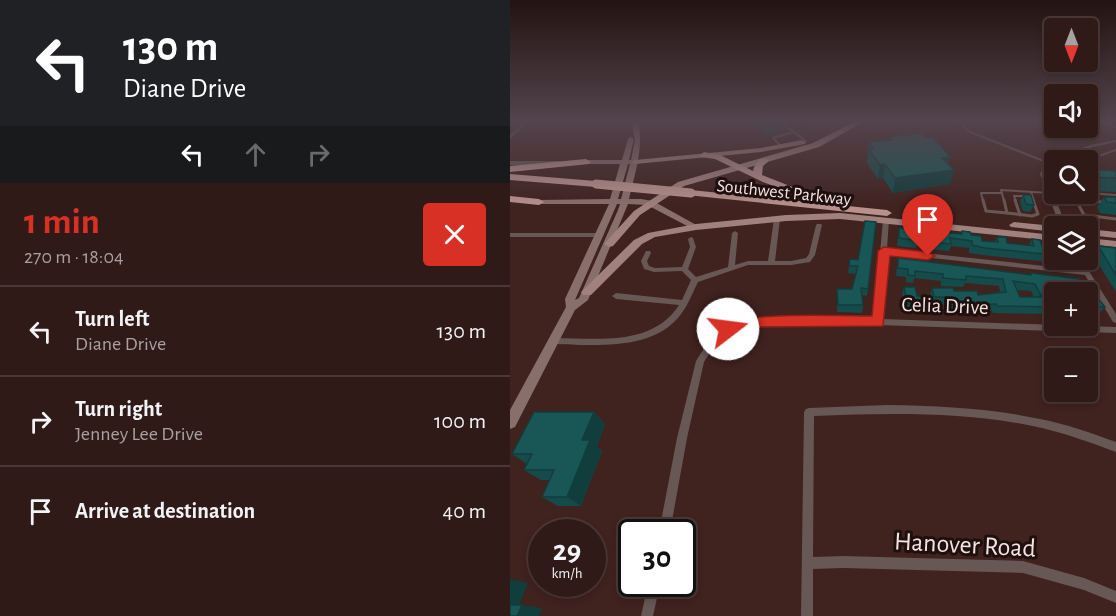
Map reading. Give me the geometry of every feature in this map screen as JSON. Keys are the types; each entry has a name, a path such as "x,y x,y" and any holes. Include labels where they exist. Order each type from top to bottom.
{"highway":[{"path":"704,155 717,157 739,166 801,195 887,217"},
{"path":"757,176 759,165 764,161"},
{"path":"510,169 586,162"},
{"name":"Southwest Parkway","path":"510,177 887,217"},
{"name":"Southwest Parkway","path":"510,185 594,186"},
{"name":"Southwest Parkway","path":"687,196 840,216"},
{"path":"510,200 539,201"}],"main road":[{"path":"510,423 571,308 583,300 609,244 625,202 632,150"},
{"path":"586,162 631,162 750,150"},
{"path":"609,244 626,224 650,203 681,184 803,150"},
{"path":"571,308 570,300 601,235 631,162"},
{"path":"539,201 650,203 696,227"},
{"path":"587,292 638,242 651,235 696,227 777,219 840,216"},
{"name":"Southwest Parkway","path":"840,216 887,217 969,225 1044,229"},
{"name":"Southwest Parkway","path":"969,225 1044,236"},
{"path":"1098,233 1116,235"},
{"path":"1098,242 1116,244"}],"street":[{"path":"510,163 586,162"},
{"path":"878,322 887,217"},
{"path":"771,263 777,219"},
{"path":"555,341 621,341 652,335 675,317 695,280 748,263 790,263 808,260 812,255 819,225"},
{"path":"731,268 735,233"},
{"path":"510,235 601,235"},
{"path":"684,269 693,248 692,238"},
{"path":"884,251 1087,273"},
{"path":"648,253 644,261 646,267 654,270 684,269 695,280"},
{"path":"1085,270 1116,320"},
{"path":"616,296 684,303"},
{"name":"Celia Drive","path":"666,519 700,361 713,340 736,325 779,321 878,322 1116,330"},
{"path":"807,616 809,412 916,409 1004,415 1072,431 1116,447"},
{"name":"Hanover Road","path":"808,563 1023,567 1084,584 1116,597"},
{"path":"647,616 651,597"}],"lane":[{"path":"1015,150 1044,161"},
{"path":"1098,155 1116,150"},
{"path":"1002,193 1003,189 1044,195"},
{"path":"1002,193 981,193 986,211 1020,215 1038,214 1031,192"},
{"path":"1002,193 1007,213"},
{"path":"1098,194 1116,195"},
{"path":"1020,215 1014,196 1032,197"},
{"path":"1098,201 1106,202"},
{"path":"1078,204 1084,215 1116,219"}],"building":[{"path":"870,150 944,150 950,157 942,158 954,170 895,178 885,164 880,165"},
{"path":"1098,170 1116,171 1116,178 1098,177"},
{"path":"1023,195 1031,195 1034,205 1026,204"},
{"path":"1104,197 1116,197 1116,203 1107,202"},
{"path":"865,221 876,222 868,289 861,288 863,305 838,305 837,289 852,289 858,266 849,266 850,259 858,260"},
{"path":"899,228 918,233 918,241 899,238"},
{"path":"929,231 962,234 962,231 981,236 982,241 998,242 997,237 1006,237 1007,243 1034,246 1032,239 1040,240 1044,246 1044,254 985,248 972,245 972,241 950,238 951,244 930,242"},
{"path":"1098,246 1116,248 1116,275"},
{"path":"898,258 1090,282 1044,282 1044,307 997,306 996,304 949,306 946,297 934,297 932,288 977,291 978,295 1006,292 1003,279 966,276 966,280 943,278 943,274 915,271 915,276 908,275 908,269 898,268","holes":["1013,281 1035,284 1042,297 1020,297"]},
{"path":"904,287 915,287 917,296 927,296 928,305 907,304"},
{"path":"1098,298 1105,307 1098,307"},
{"path":"534,412 594,412 582,440 590,440 567,497 542,497 554,470 524,470 532,454 512,454"},
{"path":"510,605 522,605 517,616 510,616"}],"route":[{"path":"728,329 736,325 757,322 878,322 884,251 928,256"}]}
